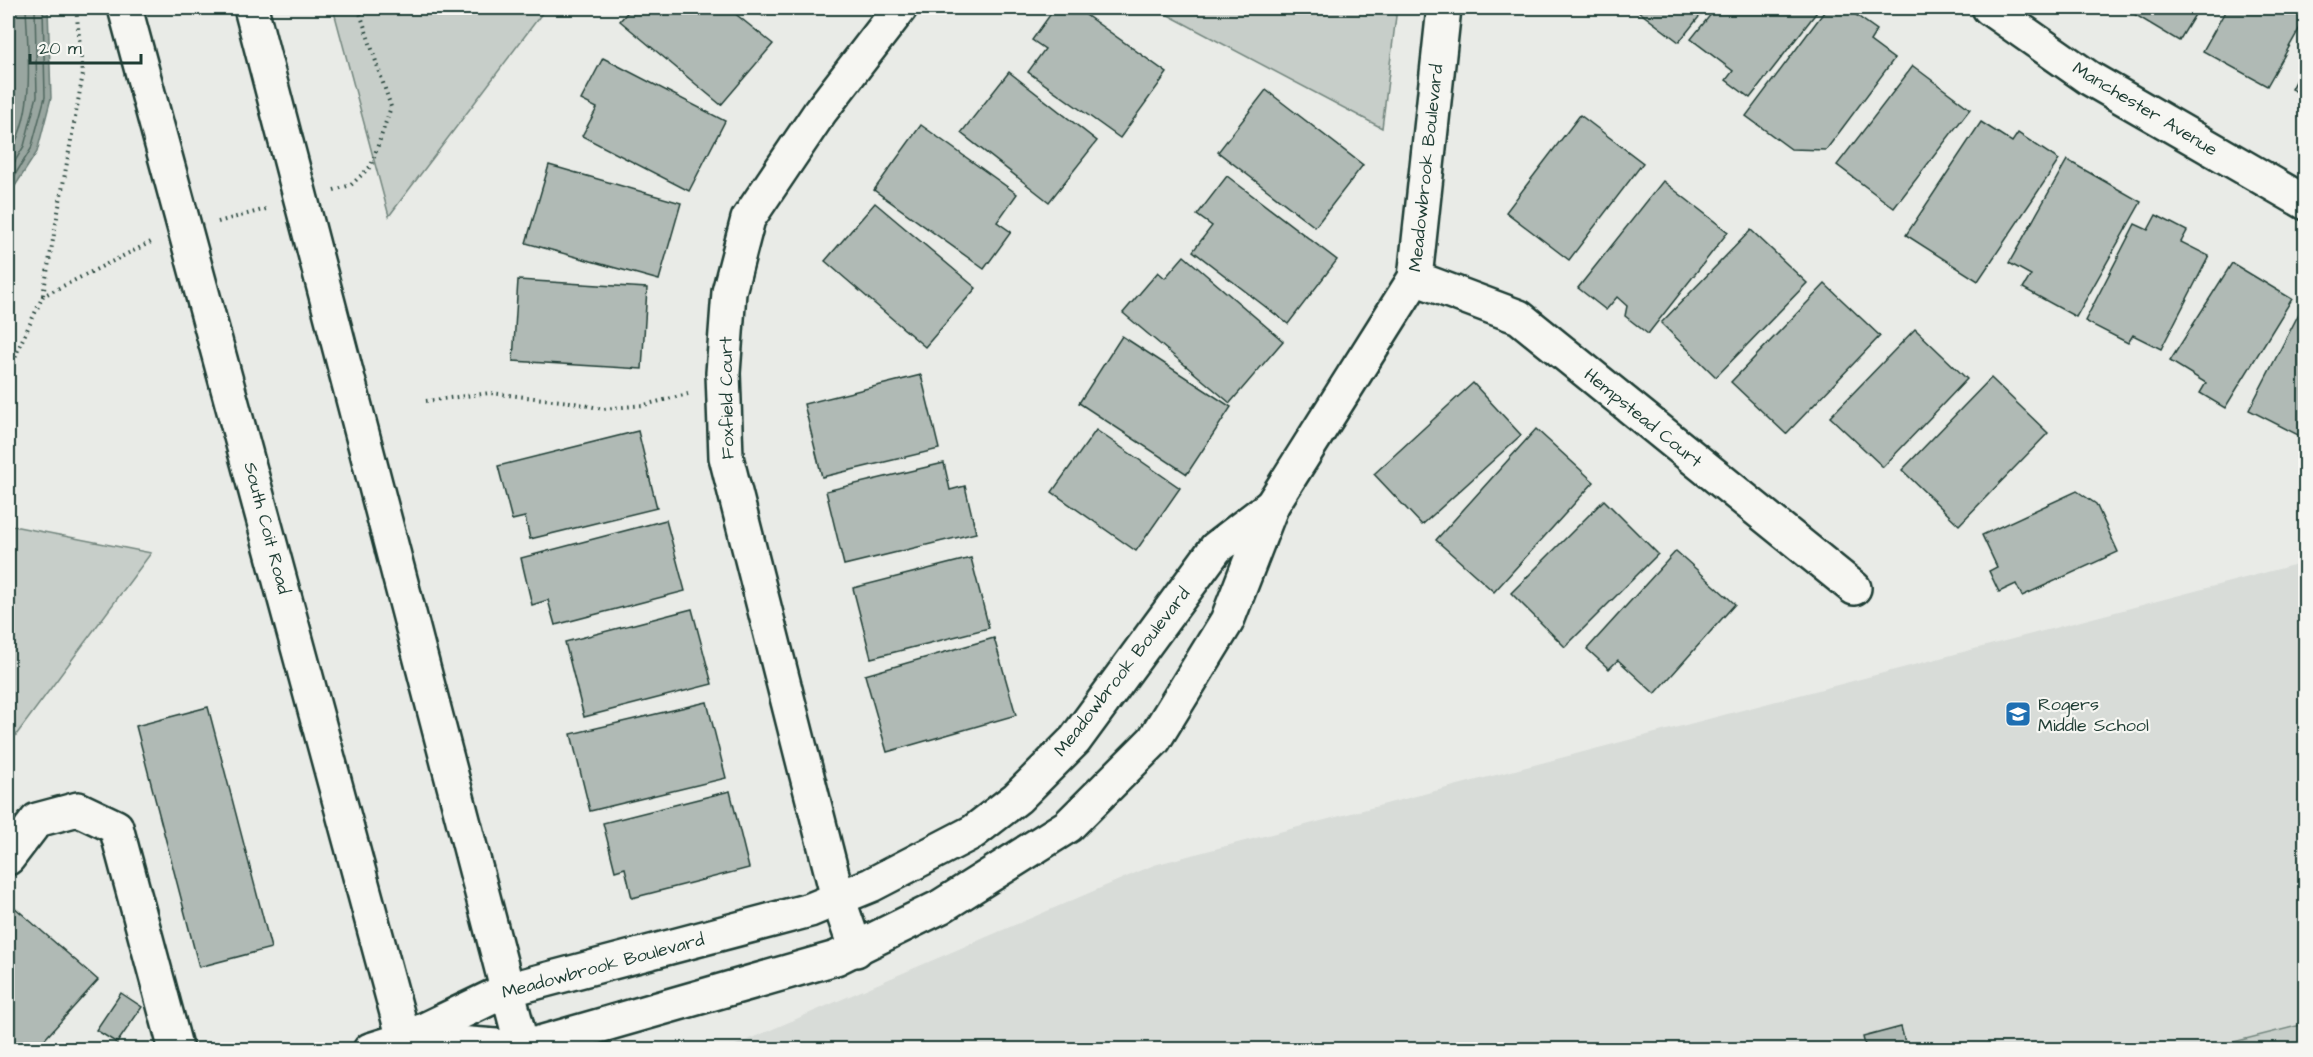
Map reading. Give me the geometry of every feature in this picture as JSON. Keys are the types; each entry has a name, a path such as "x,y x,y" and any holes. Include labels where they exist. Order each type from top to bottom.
{"street":[{"name":"South Coit Road","path":"125,8 406,1044"},
{"path":"251,8 309,222 522,1049"},
{"name":"Foxfield Court","path":"838,898 726,457 724,385 729,292 748,219 820,112 900,8"},
{"name":"Meadowbrook Boulevard","path":"406,1044 522,1049 836,958 940,907 1068,826 1154,740 1227,621 1272,505 1416,278 1444,8"},
{"name":"Manchester Avenue","path":"1989,8 2089,78 2306,203"},
{"name":"Hempstead Court","path":"1416,278 1519,317 1854,588"},
{"name":"Meadowbrook Boulevard","path":"406,1044 507,990 810,910 871,885 973,832 1017,798 1075,740 1216,548 1272,505"},
{"path":"8,858 37,820 78,809 116,827 176,1050"},
{"path":"838,898 856,950"},
{"path":"370,1050 406,1044"}],"path":[{"path":"8,380 19,347 43,296 84,74 76,8"},
{"path":"327,192 351,184 371,166 391,107 360,8"},
{"path":"208,225 272,208"},
{"path":"43,296 152,241"},
{"path":"426,401 490,393 570,402 603,409 644,405 724,385"}],"shaded area":[{"path":"333,8 546,8 389,216"},
{"path":"1155,8 1397,8 1382,128"},
{"path":"8,525 151,553 8,746"},
{"name":"Rogers Middle School","path":"2305,562 2305,1049 724,1050 1154,865"},
{"path":"2305,1024 2305,1049 2206,1049"}],"water":[{"path":"8,8 48,8 51,98 37,152 8,197"}],"building":[{"path":"631,8 728,8 773,44 721,105 620,21"},
{"path":"752,8 770,8 763,16"},
{"path":"1055,8 1076,8 1167,73 1120,138 1028,72 1045,49 1032,40"},
{"path":"1634,8 1706,8 1679,42"},
{"path":"1716,8 1820,8 1750,98 1726,80 1733,71 1691,39"},
{"path":"1827,8 1846,8 1877,30 1870,41 1894,59 1826,150 1791,149 1746,116"},
{"path":"2124,8 2199,8 2179,41"},
{"path":"2227,8 2306,8 2306,17 2267,86 2203,51"},
{"path":"603,58 725,121 689,191 582,136 597,108 581,100"},
{"path":"2306,60 2306,96 2291,89"},
{"path":"1913,66 1970,109 1894,208 1837,165"},
{"path":"1009,72 1097,141 1049,202 961,133"},
{"path":"1266,90 1363,165 1315,227 1218,152"},
{"path":"1580,115 1643,163 1569,260 1506,212"},
{"path":"1981,122 2012,142 2018,133 2059,160 1978,281 1906,235"},
{"path":"921,125 1017,194 997,222 1011,232 984,269 874,190"},
{"path":"2067,160 2141,202 2076,317 2023,288 2031,275 2009,263"},
{"path":"549,165 681,203 659,280 526,243"},
{"path":"1227,176 1337,260 1288,324 1193,251 1212,226 1197,215"},
{"path":"1663,181 1728,232 1648,334 1625,316 1627,306 1617,297 1606,310 1578,288"},
{"path":"875,203 976,288 925,347 825,261"},
{"path":"2156,215 2187,231 2181,242 2209,256 2161,349 2133,335 2128,343 2085,321 2135,224 2148,230"},
{"path":"1751,230 1807,283 1716,377 1661,323"},
{"path":"1184,256 1283,341 1230,403 1123,313 1158,272 1165,278"},
{"path":"2232,263 2292,299 2225,408 2200,393 2206,383 2170,361"},
{"path":"518,280 647,288 642,369 513,361"},
{"path":"1825,284 1880,336 1786,434 1731,382"},
{"path":"2306,300 2306,439 2249,410"},
{"path":"1915,329 1967,379 1883,467 1830,417"},
{"path":"1122,336 1231,407 1187,474 1079,403"},
{"path":"921,375 939,449 822,477 804,404"},
{"path":"1991,378 2048,433 1959,525 1902,470"},
{"path":"1473,383 1521,435 1422,525 1374,474"},
{"path":"1536,429 1594,482 1494,592 1436,540"},
{"path":"1096,430 1180,488 1136,551 1052,492"},
{"path":"638,431 657,508 530,539 525,517 512,520 498,466"},
{"path":"944,463 950,490 965,486 976,533 844,565 826,491"},
{"path":"2077,491 2096,504 2118,552 2022,596 2016,584 1999,592 1989,571 1997,567 1982,535"},
{"path":"1604,500 1658,554 1565,647 1511,593"},
{"path":"666,520 685,591 555,625 548,600 532,605 521,558"},
{"path":"1676,551 1735,604 1655,694 1618,660 1609,669 1587,649"},
{"path":"971,558 989,628 871,658 853,588"},
{"path":"692,609 712,684 584,717 565,642"},
{"path":"994,638 1016,715 887,752 865,675"},
{"path":"707,702 726,778 590,811 571,734"},
{"path":"208,707 271,948 199,967 136,726"},
{"path":"730,791 749,868 632,898 625,868 615,871 603,823"},
{"path":"13,906 98,980 35,1050 8,1050 8,912"},
{"path":"121,993 142,1007 117,1043 96,1030"},
{"path":"1901,1027 1907,1050 1866,1050 1863,1037"}],"place":[{"name":"Rogers Middle School","path":"2018,714"}]}
